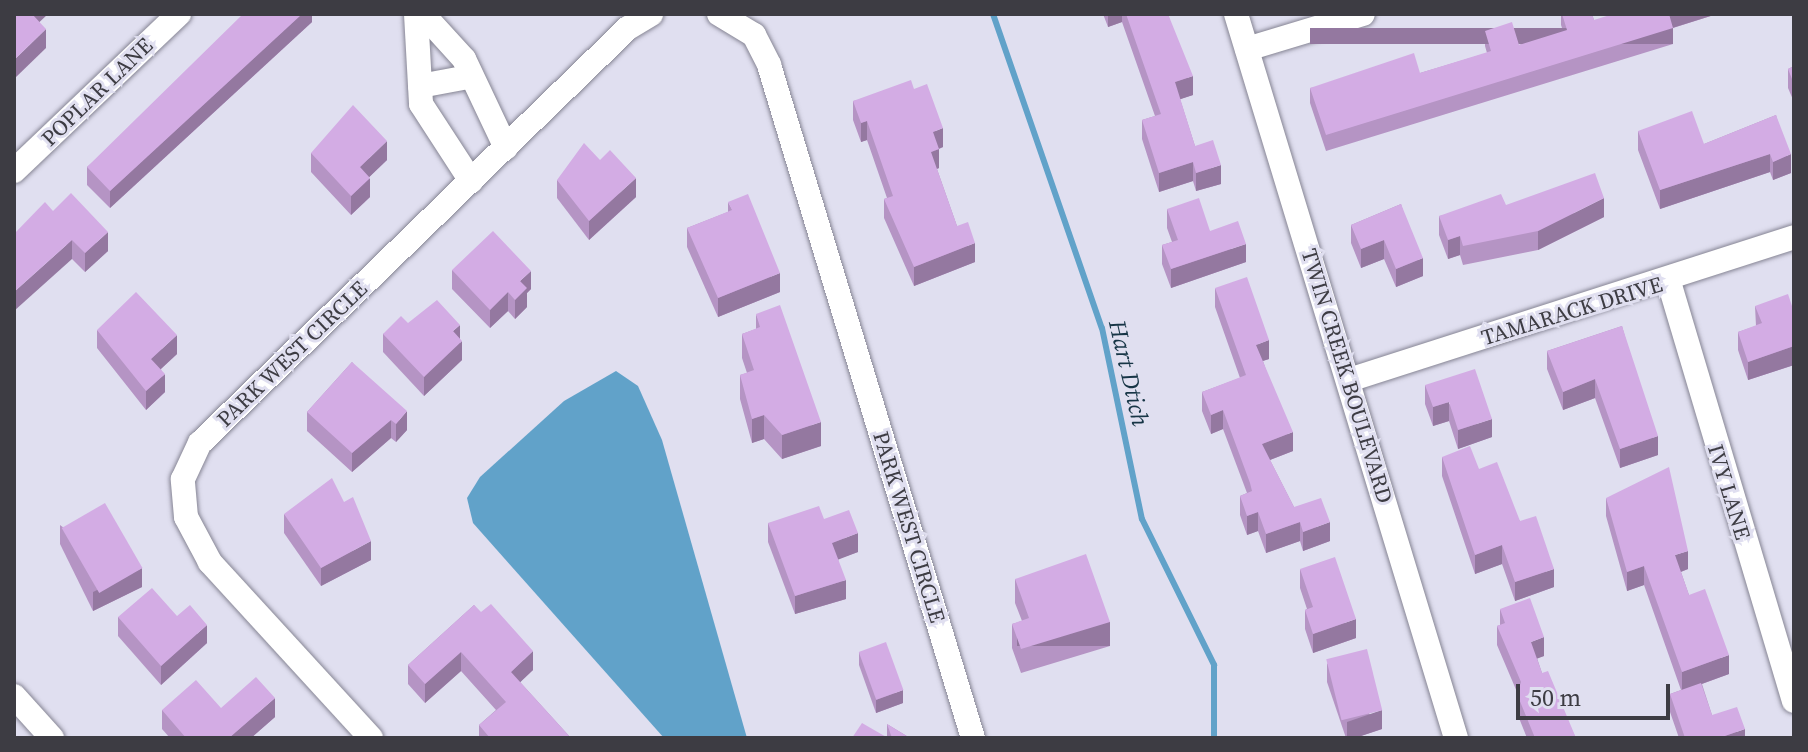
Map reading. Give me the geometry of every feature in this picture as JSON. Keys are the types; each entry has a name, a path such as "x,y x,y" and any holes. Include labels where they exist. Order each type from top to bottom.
{"street":[{"name":"POPLAR LANE","path":"14,171 179,14"},
{"path":"416,14 421,104 471,181"},
{"path":"423,14 456,48 506,148"},
{"name":"PARK WEST CIRCLE","path":"371,738 210,562 186,517 183,479 200,443 471,181 651,14"},
{"name":"PARK WEST CIRCLE","path":"719,14 754,35 769,65 973,738"},
{"name":"TWIN CREEK BOULEVARD","path":"1236,14 1456,738"},
{"path":"1247,49 1363,14"},
{"path":"420,86 468,77"},
{"name":"TAMARACK DRIVE","path":"1349,380 1669,282 1794,237"},
{"name":"IVY LANE","path":"1669,282 1794,701"},
{"path":"14,696 52,738"}],"water":[{"path":"616,371 638,386 662,440 747,738 664,738 473,523 467,498 480,477 564,401"}],"building":[{"path":"14,14 32,14 46,29 14,60"},
{"path":"243,14 302,14 110,191 87,167"},
{"path":"1126,14 1168,14 1193,76 1175,82 1195,146 1213,140 1221,165 1196,173 1193,162 1159,173 1142,120 1161,114"},
{"path":"1562,14 1592,14 1594,20 1613,14 1669,14 1673,28 1326,135 1310,88 1414,53 1420,73 1491,51 1485,31 1512,22 1519,45 1567,30"},
{"path":"1794,66 1794,84 1788,69"},
{"path":"911,80 914,89 927,84 943,128 933,132 939,149 931,152 957,226 968,222 975,243 914,267 884,199 893,196 867,121 861,123 853,101"},
{"path":"353,105 387,141 360,167 370,178 351,196 311,153"},
{"path":"1692,111 1704,144 1776,115 1791,154 1773,162 1770,154 1660,190 1638,131"},
{"path":"584,143 600,160 610,150 636,178 589,221 557,180"},
{"path":"1595,173 1604,198 1538,231 1463,246 1460,236 1448,240 1439,216 1501,194 1506,205"},
{"path":"71,193 108,232 85,253 72,240 14,292 14,234 45,202 53,211"},
{"path":"748,194 780,273 718,298 687,228 732,210 728,202"},
{"path":"1199,198 1210,231 1238,221 1246,244 1171,269 1162,245 1178,240 1167,209"},
{"path":"1401,204 1423,258 1396,269 1384,240 1361,249 1351,225"},
{"path":"493,231 531,271 520,281 527,288 515,300 508,292 490,310 452,270"},
{"path":"1247,277 1269,340 1256,345 1293,432 1262,444 1294,507 1321,498 1330,522 1303,532 1300,522 1266,534 1258,512 1247,516 1240,496 1252,491 1250,483 1223,410 1211,415 1202,392 1246,375 1215,288"},
{"path":"136,292 177,335 151,359 165,374 146,391 97,330"},
{"path":"1788,294 1794,312 1794,346 1748,362 1738,332 1762,323 1755,306"},
{"path":"437,300 460,325 453,331 462,341 424,377 383,334 401,316 408,323"},
{"path":"780,305 821,422 782,435 764,415 752,419 740,375 754,370 742,334 760,327 756,314"},
{"path":"1622,326 1658,436 1620,449 1595,379 1563,392 1547,351"},
{"path":"352,362 407,411 396,424 391,420 352,453 307,412"},
{"path":"1475,369 1492,419 1458,430 1449,402 1433,407 1425,385"},
{"path":"1470,446 1479,469 1497,462 1520,521 1536,516 1554,569 1515,582 1502,545 1475,555 1442,457"},
{"path":"1669,467 1688,551 1675,555 1689,595 1705,589 1729,655 1682,672 1644,566 1627,572 1606,498"},
{"path":"332,478 344,502 353,497 371,541 321,568 284,514"},
{"path":"105,503 142,568 99,593 62,528"},
{"path":"819,506 824,519 849,510 858,533 832,543 846,580 795,596 768,523"},
{"path":"1086,554 1110,622 1021,649 1012,624 1029,618 1015,579"},
{"path":"1335,557 1356,619 1313,634 1305,610 1313,607 1300,569"},
{"path":"152,588 177,616 190,605 207,625 161,666 118,617"},
{"path":"1530,598 1544,637 1531,642 1542,673 1548,671 1576,738 1535,738 1517,694 1521,682 1497,626 1505,623 1500,609"},
{"path":"491,604 533,651 511,672 571,738 490,738 479,725 506,702 461,652 425,684 408,665 474,605 481,612"},
{"path":"886,642 903,690 876,700 859,652"},
{"path":"1367,649 1382,710 1341,720 1326,659"},
{"path":"256,677 275,698 229,738 186,738 162,710 196,680 221,708"},
{"path":"1701,683 1712,715 1737,707 1745,729 1719,738 1685,738 1670,694"},
{"path":"862,723 888,738 852,738"},
{"path":"887,724 910,738 892,738"}],"waterway":[{"name":"Hart Dtich","path":"993,14 1102,328 1142,519 1214,665 1214,738"}]}
